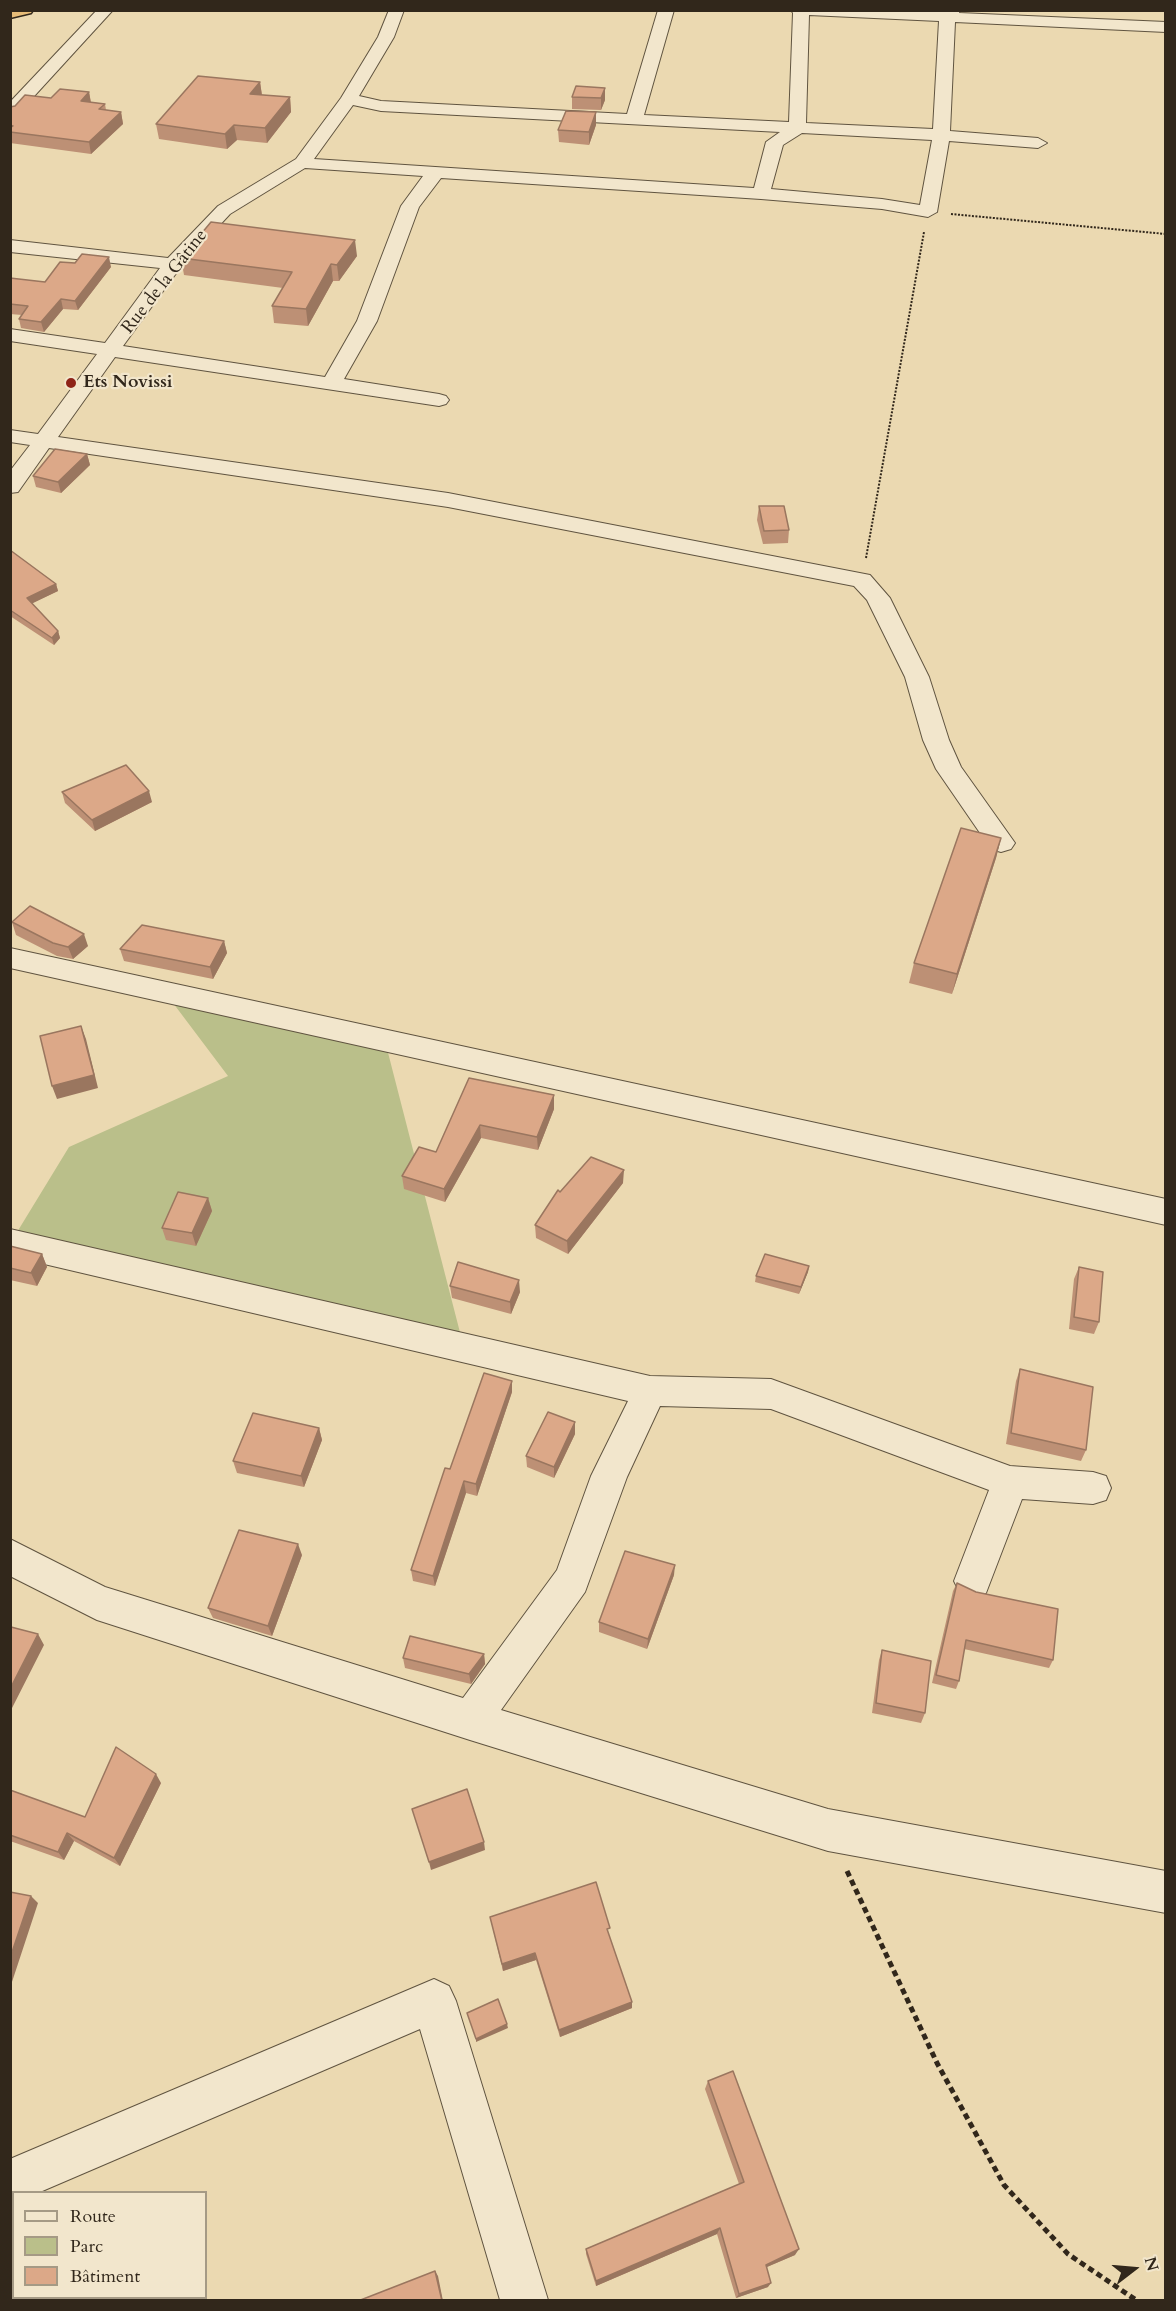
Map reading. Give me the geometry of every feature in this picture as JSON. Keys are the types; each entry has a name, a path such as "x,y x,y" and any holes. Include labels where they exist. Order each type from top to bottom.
{"highway":[{"path":"10,13 25,10"}],"street":[{"path":"10,112 106,10"},
{"name":"Rue de la Gâtine","path":"10,487 173,264 224,210 302,163 349,99 386,37 397,10"},
{"path":"634,120 666,10"},
{"path":"797,129 799,11 950,14 1166,27"},
{"path":"302,163 761,194 882,204 928,212 941,135 950,14"},
{"path":"10,85 41,79"},
{"path":"349,99 381,106 941,135 1038,143"},
{"path":"761,194 775,142 797,129"},
{"path":"331,384 367,321 410,206 436,172"},
{"path":"10,246 173,264"},
{"path":"10,335 439,400"},
{"path":"10,436 447,500 862,580 878,598 917,677 936,740 949,769 1001,843"},
{"path":"10,958 1166,1212"},
{"path":"10,1242 650,1391 771,1394 1010,1482 1093,1488"},
{"path":"470,1721 572,1580 609,1476 650,1391"},
{"path":"973,1581 1010,1482"},
{"path":"10,1556 98,1602 470,1721 828,1830 1166,1892"},
{"path":"10,2182 434,2001 524,2301"}],"path":[{"path":"862,580 928,212 1166,234"},
{"path":"828,1830 937,2063 1005,2185 1068,2254 1136,2301"}],"green space":[{"path":"164,991 385,1041 464,1348 11,1242 69,1147 228,1076"}],"building":[{"path":"198,76 260,82 250,94 290,97 265,128 234,125 225,134 156,124"},
{"path":"576,86 605,88 601,98 572,97"},
{"path":"60,89 89,92 81,101 105,104 99,109 121,112 89,142 10,132 13,126 10,125 10,107 15,106 25,95 51,98"},
{"path":"566,111 596,112 589,132 558,130"},
{"path":"211,222 355,240 337,265 331,264 306,309 272,306 292,272 181,258"},
{"path":"82,254 109,257 75,301 61,299 41,322 19,319 28,306 10,304 10,278 45,282 60,262 75,263"},
{"path":"55,449 87,454 58,482 33,476"},
{"path":"759,506 784,506 789,530 764,531"},
{"path":"10,550 56,584 27,598 58,631 52,638 10,610"},
{"path":"126,765 149,791 92,820 62,792"},
{"path":"961,828 1001,838 957,974 914,963"},
{"path":"30,906 84,934 68,947 53,943 12,922"},
{"path":"142,925 224,941 210,967 120,949"},
{"path":"81,1026 94,1075 52,1086 40,1036"},
{"path":"469,1078 554,1095 537,1137 480,1125 444,1189 402,1176 419,1147 436,1152"},
{"path":"591,1157 624,1170 567,1241 535,1225 558,1190 560,1192"},
{"path":"178,1192 208,1198 192,1233 162,1228"},
{"path":"10,1246 42,1254 31,1273 10,1268"},
{"path":"765,1254 809,1266 801,1287 756,1276"},
{"path":"458,1262 519,1280 510,1302 450,1286"},
{"path":"1079,1267 1103,1272 1099,1322 1074,1317"},
{"path":"1020,1369 1093,1387 1086,1450 1011,1433"},
{"path":"484,1373 512,1381 476,1484 464,1481 433,1576 411,1570 445,1468 450,1469"},
{"path":"548,1412 575,1422 554,1467 526,1456"},
{"path":"253,1413 319,1428 301,1476 233,1461"},
{"path":"239,1530 298,1544 268,1626 208,1608"},
{"path":"625,1551 675,1565 648,1639 599,1622"},
{"path":"957,1583 976,1592 1058,1609 1053,1660 966,1640 959,1681 936,1675"},
{"path":"10,1628 38,1634 10,1689"},
{"path":"410,1636 484,1654 469,1674 403,1658"},
{"path":"882,1650 931,1661 925,1713 876,1703"},
{"path":"116,1747 156,1774 114,1858 67,1833 58,1852 10,1835 10,1790 85,1817"},
{"path":"467,1789 484,1842 429,1862 412,1809"},
{"path":"596,1882 610,1928 607,1929 632,2002 559,2030 535,1953 502,1964 490,1917"},
{"path":"10,1892 31,1896 10,1958"},
{"path":"498,1999 507,2024 476,2039 467,2013"},
{"path":"733,2071 799,2249 766,2265 771,2283 739,2294 720,2228 596,2281 586,2249 744,2182 708,2081"},
{"path":"435,2271 442,2301 358,2301"},
{"path":"104,2299 140,2299 139,2301 106,2301"}],"place":[{"name":"Ets Novissi","path":"71,383"}]}
